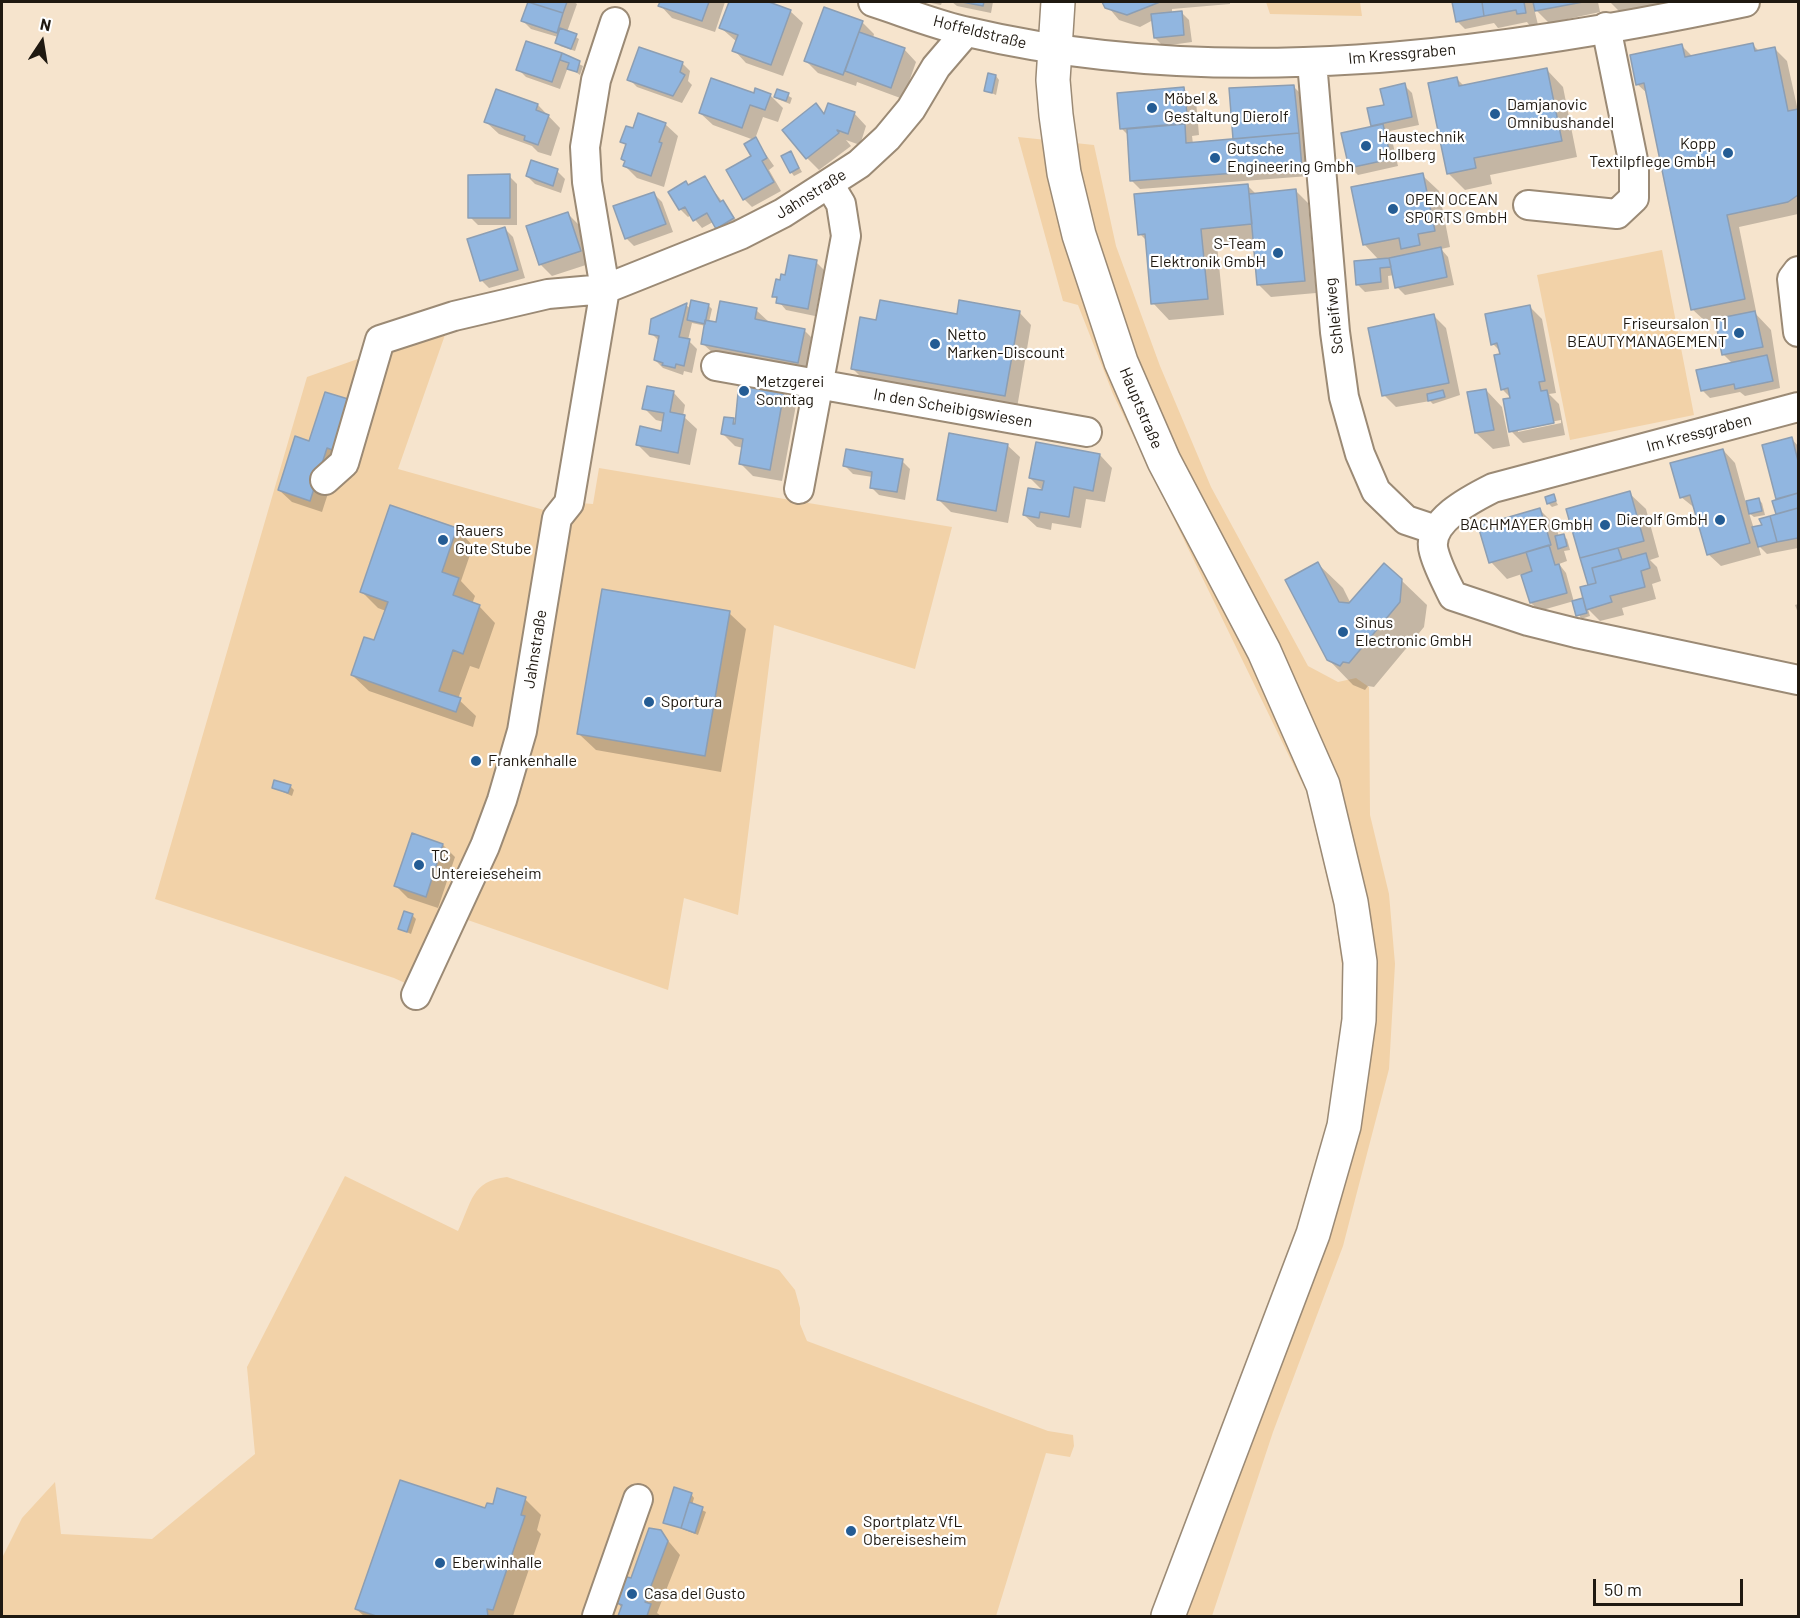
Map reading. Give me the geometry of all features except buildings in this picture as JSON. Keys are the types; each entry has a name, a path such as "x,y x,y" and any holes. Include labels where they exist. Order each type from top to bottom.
{"main road":[{"name":"Hauptstraße","path":"1058,2 1054,48 1055,103 1064,173 1079,236 1121,362 1164,461 1264,651 1323,785 1351,902 1359,962 1359,1020 1344,1126 1313,1234 1168,1617"}],"street":[{"name":"Im Kressgraben","path":"1054,48 1153,58 1312,62 1482,47 1745,2"},
{"name":"Hoffeldstraße","path":"890,4 966,32 1054,48"},
{"path":"605,289 587,182 585,147 596,80 615,22"},
{"path":"1528,205 1617,213 1634,198 1634,165 1606,27"},
{"name":"Jahnstraße","path":"325,480 344,463 380,340 454,316 548,294 605,289 740,236 859,164 887,138 911,109 936,67 966,32"},
{"name":"Schleifweg","path":"1312,62 1335,332 1344,397 1360,454 1376,491 1406,520 1436,530"},
{"path":"799,489 846,236 841,204 829,184"},
{"path":"1798,271 1792,279 1798,332"},
{"name":"Jahnstraße","path":"416,995 485,846 502,800 522,731 557,518 568,503 605,289"},
{"name":"In den Scheibigswiesen","path":"716,366 1087,432"},
{"name":"Im Kressgraben","path":"1436,530 1462,504 1493,488 1798,407"},
{"path":"1436,530 1433,550 1453,596 1528,621 1576,633 1798,680"},
{"path":"597,1617 638,1499"}],"shaded area":[{"path":"1266,2 1360,2 1362,16 1270,14"},
{"path":"1018,137 1094,145 1116,246 1160,366 1211,487 1308,666 1338,682 1356,678 1369,687 1370,815 1389,894 1395,964 1389,1069 1343,1246 1273,1432 1212,1616 1160,1616 1282,1274 1311,1181 1328,1119 1343,1021 1342,966 1334,907 1307,793 1113,394 1078,305 1063,301"},
{"path":"1662,250 1694,415 1570,440 1537,275"},
{"name":"Frankenhalle","path":"434,332 446,332 398,469 576,519 580,503 593,504 599,468 952,527 915,669 774,625 738,915 684,898 668,990 462,918 425,992 394,978 155,899 307,377"},
{"path":"345,1176 458,1231 470,1202 479,1188 495,1179 507,1177 779,1270 795,1290 800,1308 800,1324 807,1341 1048,1431 1073,1435 1074,1446 1070,1457 1046,1453 996,1616 2,1616 2,1558 22,1518 55,1482 61,1534 152,1539 255,1454 247,1367"}],"place":[{"name":"Möbel & Gestaltung Dierolf","path":"1152,108"},
{"name":"Damjanovic Omnibushandel","path":"1495,114"},
{"name":"Haustechnik Hollberg","path":"1366,146"},
{"name":"Kopp Textilpflege GmbH","path":"1728,153"},
{"name":"Gutsche Engineering Gmbh","path":"1215,158"},
{"name":"OPEN OCEAN SPORTS GmbH","path":"1393,209"},
{"name":"S-Team Elektronik GmbH","path":"1278,253"},
{"name":"Friseursalon T1 BEAUTYMANAGEMENT","path":"1739,333"},
{"name":"Netto Marken-Discount","path":"935,344"},
{"name":"Metzgerei Sonntag","path":"744,391"},
{"name":"Dierolf GmbH","path":"1720,520"},
{"name":"BACHMAYER GmbH","path":"1605,525"},
{"name":"Rauers Gute Stube","path":"443,540"},
{"name":"Sinus Electronic GmbH","path":"1343,632"},
{"name":"Sportura","path":"649,702"},
{"name":"Frankenhalle","path":"476,761"},
{"name":"TC Untereieseheim","path":"419,865"},
{"name":"Sportplatz VfL Obereisesheim","path":"851,1531"},
{"name":"Eberwinhalle","path":"440,1563"},
{"name":"Casa del Gusto","path":"632,1594"}]}
